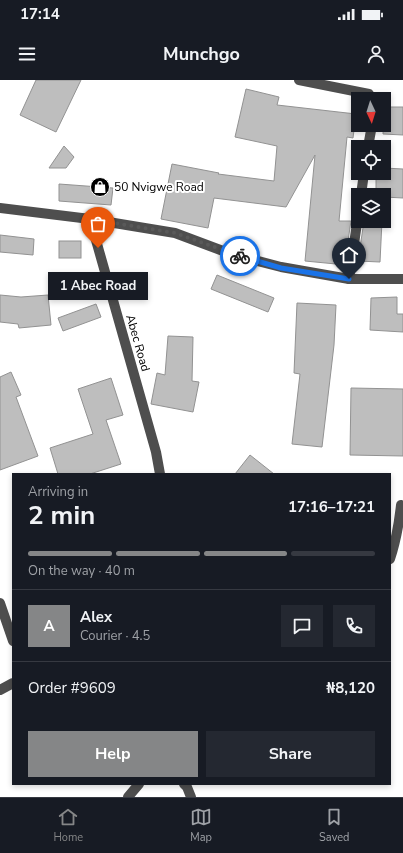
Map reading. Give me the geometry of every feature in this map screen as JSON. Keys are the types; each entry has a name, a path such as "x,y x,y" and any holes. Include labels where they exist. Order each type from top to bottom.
{"street":[{"path":"299,80 362,92"},
{"path":"0,208 90,219 175,233 231,254 281,268 349,279 403,279"},
{"name":"Abec Road","path":"90,219 156,452 160,473"},
{"path":"349,279 356,228"},
{"path":"391,556 397,536 401,505"},
{"path":"0,603 12,638"},
{"path":"0,690 12,684"},
{"path":"128,797 138,785"},
{"path":"185,785 192,797"}],"building":[{"path":"36,80 81,80 56,132 20,115"},
{"path":"246,89 279,97 277,105 351,113 351,132 354,132 353,138 347,137 339,221 351,221 345,261 336,261 336,264 305,261 315,155 286,207 214,198 208,228 161,219 172,164 219,173 218,174 274,181 277,146 235,137"},
{"path":"391,107 403,107 403,135 383,134 383,132 391,132"},
{"path":"64,146 74,157 66,168 49,168"},
{"path":"391,168 403,169 403,198 391,197 391,188 376,188 376,180 391,180"},
{"path":"59,184 113,188 111,205 59,201"},
{"path":"363,228 382,228 380,262 358,261"},
{"path":"0,235 34,239 33,255 0,252"},
{"path":"59,241 81,241 81,258 59,258"},
{"path":"217,275 274,298 268,312 211,289"},
{"path":"0,295 21,297 48,295 51,325 19,328 18,324 0,322"},
{"path":"397,297 397,314 403,314 403,332 370,330 371,298"},
{"path":"297,303 336,305 334,345 322,447 292,444 300,374 294,373"},
{"path":"96,304 101,317 63,331 58,318"},
{"path":"168,336 193,337 192,381 199,382 193,412 151,404 157,373 165,375"},
{"path":"11,372 21,395 16,397 38,456 0,470 0,377"},
{"path":"111,378 123,415 106,420 121,464 93,473 58,473 50,448 93,434 78,389"},
{"path":"351,388 403,389 403,456 350,455"},
{"path":"250,455 273,473 236,473"}],"way so far":[{"path":"98,248 90,219 175,233 240,256"}],"place":[{"name":"50 Nvigwe Road","path":"100,187"},
{"name":"1 Abec Road","path":"98,248"}],"route":[{"path":"240,256 281,268 349,279"}]}
